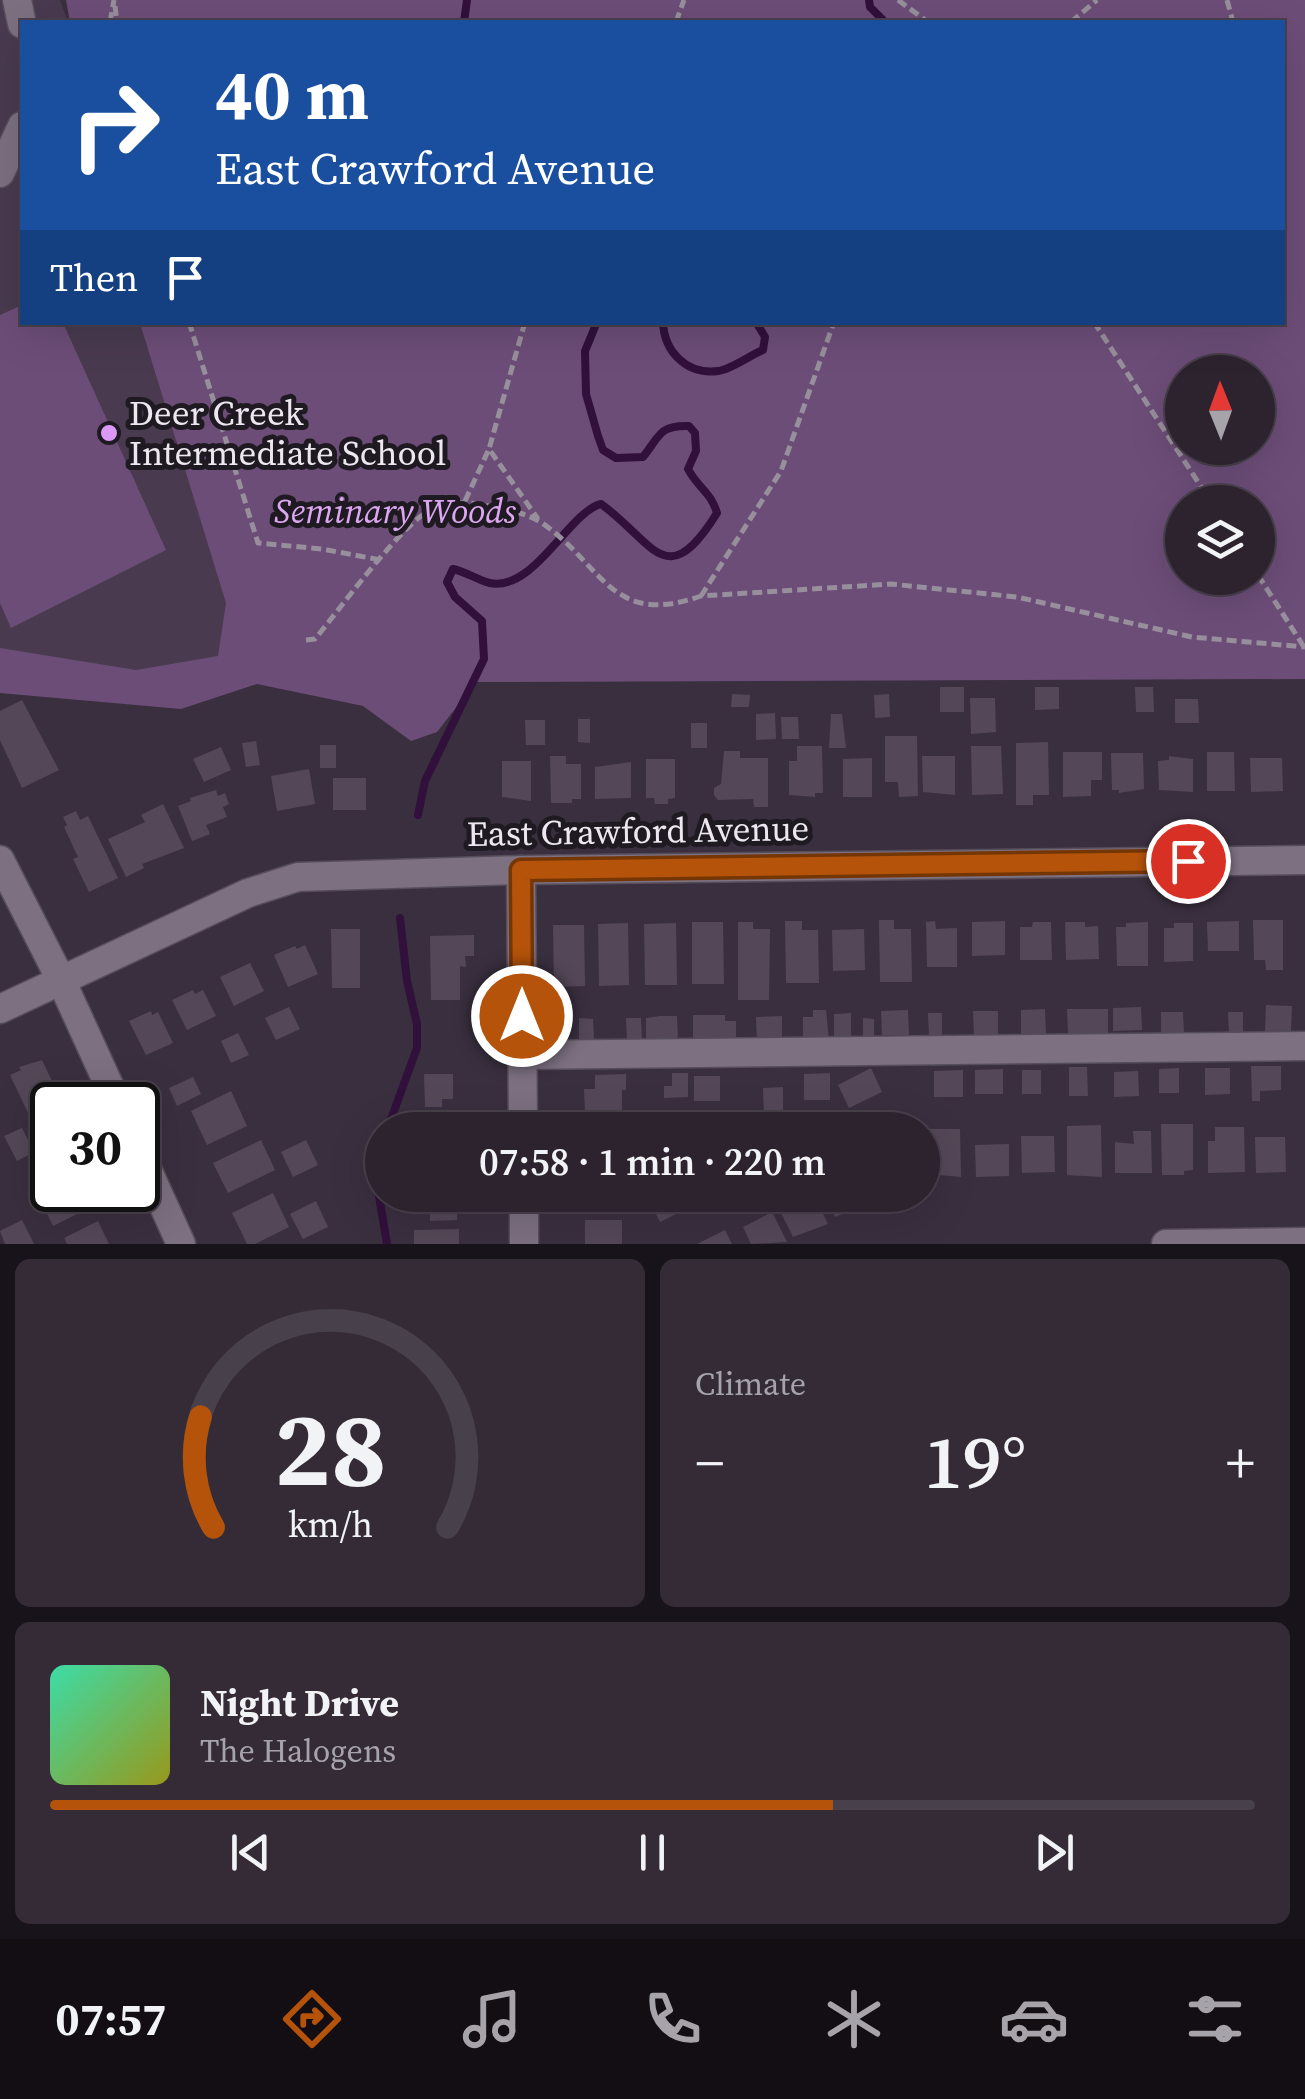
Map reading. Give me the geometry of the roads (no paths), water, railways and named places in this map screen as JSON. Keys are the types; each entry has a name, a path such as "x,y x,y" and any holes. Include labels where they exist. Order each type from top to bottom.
{"street":[{"path":"0,173 20,130"},
{"path":"0,860 108,1082"},
{"name":"East Crawford Avenue","path":"0,1009 248,893 298,877 521,870 1305,860"},
{"path":"521,870 523,1112"},
{"path":"522,1055 1305,1046"},
{"path":"160,1197 181,1244"},
{"path":"524,1212 524,1244"},
{"path":"1166,1244 1305,1242"}],"waterway":[{"path":"464,20 467,0"},
{"path":"869,0 870,7 883,20"},
{"path":"418,815 425,781 484,659 482,621 455,597 447,582 453,569 490,583 506,583 536,564 576,521 601,504 660,554 672,556 685,552 700,538 717,513 688,469 696,451 695,433 689,426 666,430 643,457 616,458 603,450 586,394 585,351 596,325"},
{"path":"663,325 679,359 706,371 723,370 763,350 765,337 758,325"},
{"path":"394,1112 417,1048 417,1024 407,981 400,918"},
{"path":"382,1212 387,1244"}],"place":[{"name":"Deer Creek Intermediate School","path":"109,433"}],"park label":[{"name":"Seminary Woods","path":"395,511"}]}
